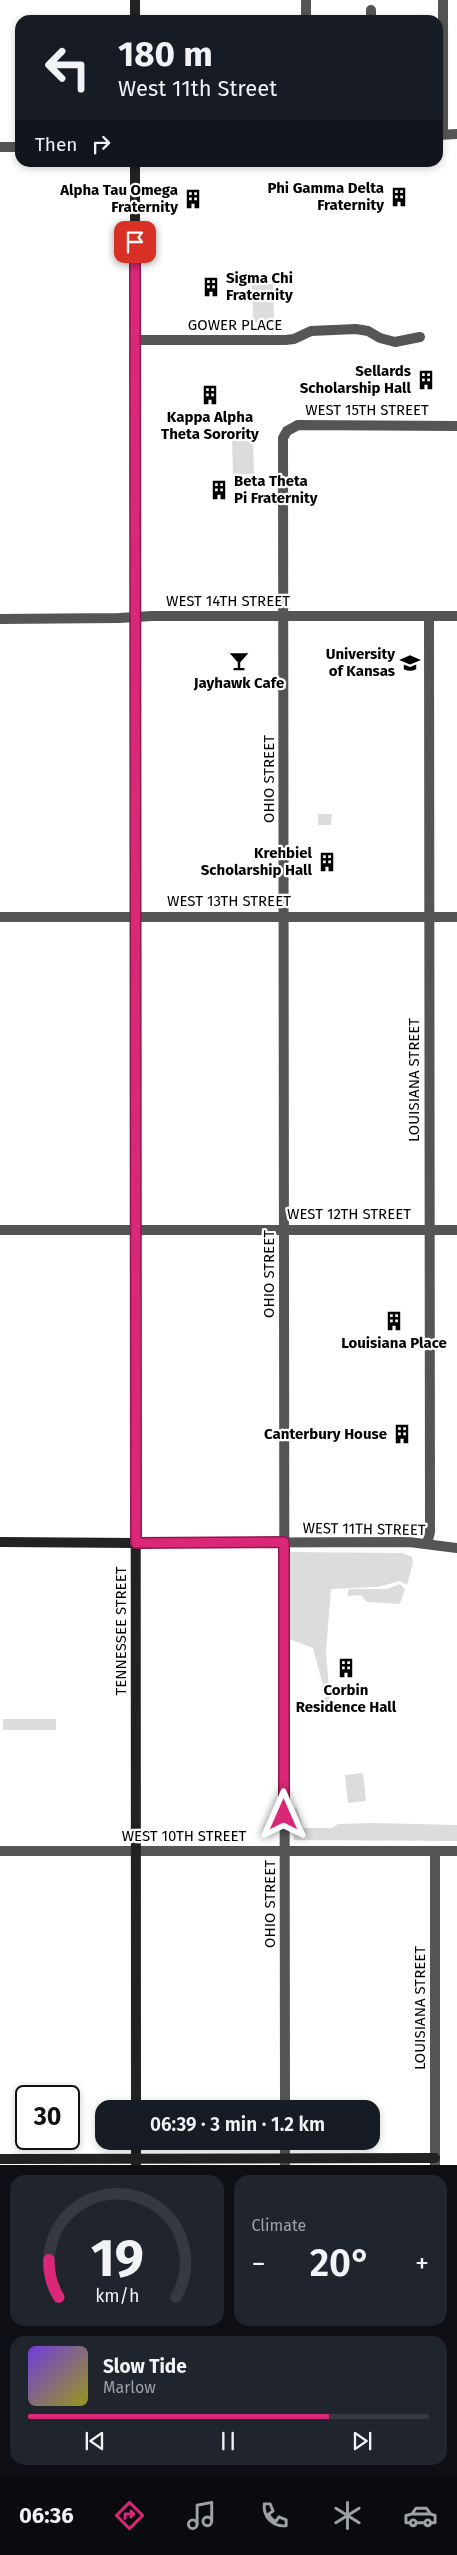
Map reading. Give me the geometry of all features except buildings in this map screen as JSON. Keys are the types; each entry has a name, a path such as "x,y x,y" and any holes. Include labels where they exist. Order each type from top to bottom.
{"main road":[{"path":"135,0 135,15"},
{"name":"TENNESSEE STREET","path":"135,167 136,2100"},
{"name":"WEST 11TH STREET","path":"0,1542 136,1543"},
{"path":"0,2159 136,2162 435,2162"}],"street":[{"path":"306,0 306,15"},
{"path":"443,0 443,15"},
{"path":"443,134 457,134"},
{"path":"0,147 15,147"},
{"name":"GOWER PLACE","path":"135,340 284,340 294,339 310,330 356,329 368,331 380,338 395,342 420,337"},
{"name":"WEST 15TH STREET","path":"283,438 287,431 298,425 457,426"},
{"name":"OHIO STREET","path":"283,438 285,2100"},
{"name":"LOUISIANA STREET","path":"427,1544 430,1532 429,616"},
{"name":"WEST 14TH STREET","path":"0,619 457,616"},
{"name":"WEST 13TH STREET","path":"0,917 457,917"},
{"name":"WEST 12TH STREET","path":"0,1230 457,1230"},
{"name":"WEST 11TH STREET","path":"136,1543 284,1542 427,1544 457,1548"},
{"name":"WEST 10TH STREET","path":"0,1851 457,1851"},
{"name":"LOUISIANA STREET","path":"434,1851 435,2162"}],"shaded area":[{"path":"252,284 273,284 274,321 253,322"},
{"path":"253,438 254,474 233,474 232,439"},
{"path":"318,814 332,814 331,825 318,825"},
{"path":"289,1552 403,1553 412,1557 413,1563 407,1585 400,1581 378,1587 331,1589 326,1651 330,1702 325,1704 325,1693 313,1648 289,1639"},
{"path":"400,1584 405,1589 400,1604 367,1602 361,1595 347,1596 349,1589 387,1589"},
{"path":"3,1719 56,1719 56,1730 3,1730"},
{"path":"363,1773 366,1801 348,1803 345,1775"},
{"path":"297,1807 303,1828 332,1828 338,1824 374,1823 457,1825 457,1841 294,1840 291,1809"}],"place":[{"name":"Phi Gamma Delta Fraternity","path":"399,197"},
{"name":"Alpha Tau Omega Fraternity","path":"193,199"},
{"name":"Sigma Chi Fraternity","path":"211,287"},
{"name":"Sellards Scholarship Hall","path":"426,380"},
{"name":"Kappa Alpha Theta Sorority","path":"210,395"},
{"name":"Beta Theta Pi Fraternity","path":"219,490"},
{"name":"Jayhawk Cafe","path":"239,661"},
{"name":"University of Kansas","path":"410,663"},
{"name":"Krehbiel Scholarship Hall","path":"327,862"},
{"name":"Louisiana Place","path":"394,1321"},
{"name":"Canterbury House","path":"402,1434"},
{"name":"Corbin Residence Hall","path":"346,1668"}],"route":[{"path":"135,242 136,1543 284,1542 284,1815"}]}
